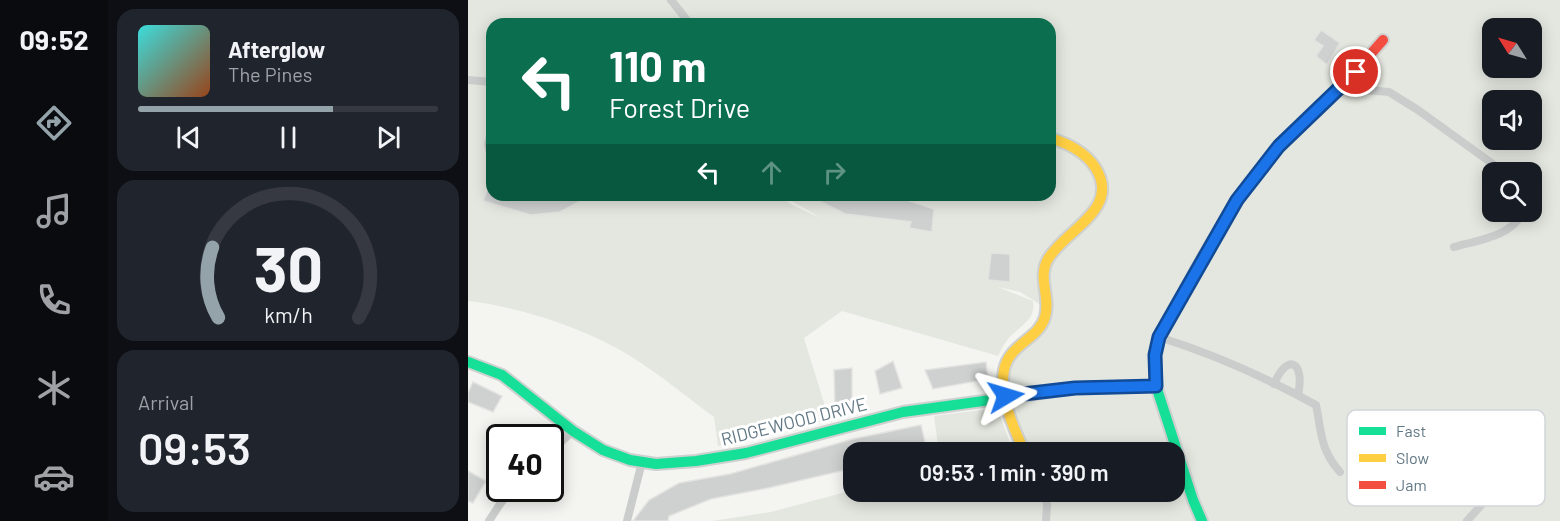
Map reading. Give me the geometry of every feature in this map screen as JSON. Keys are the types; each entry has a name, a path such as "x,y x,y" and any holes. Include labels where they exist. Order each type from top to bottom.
{"street":[{"path":"671,0 685,18"},
{"path":"1202,521 1192,500 1156,386 1155,355 1159,337 1237,200 1279,146 1341,88 1383,40"},
{"path":"468,80 486,82"},
{"path":"1341,88 1389,92 1419,110 1490,162"},
{"path":"1021,442 1011,418 1006,396 1004,371 1007,361 1018,344 1036,330 1045,317 1042,277 1049,257 1090,217 1101,195 1102,181 1096,168 1072,147 1056,140"},
{"path":"1454,247 1500,233 1514,226 1516,222"},
{"path":"1159,337 1192,348 1316,405 1323,447 1340,472"},
{"name":"RIDGEWOOD DRIVE","path":"468,362 502,375 573,431 603,450 642,462 672,464 778,446 859,422 903,412 1075,388 1156,386"},
{"path":"1274,384 1283,368 1287,365 1294,365 1301,378 1298,395"},
{"path":"564,439 573,431"},
{"path":"627,521 642,462"},
{"path":"489,521 503,502"},
{"path":"1046,521 1047,502"},
{"path":"1467,521 1480,506"}],"shaded area":[{"path":"468,0 1560,0 1560,521 712,521 771,512 843,493 843,502 1185,502 1185,442 1014,442 1005,420 1008,350 1034,325 1041,305 1020,292 998,287 1033,301 1033,308 1026,323 1008,339 998,356 842,311 804,338 829,419 770,436 718,446 714,417 632,357 595,337 510,308 468,301"},
{"path":"997,408 1010,442 938,442 934,416"}],"building":[{"path":"1321,30 1340,43 1327,65 1316,56 1323,46 1314,40"},
{"path":"486,192 486,201 581,201 560,212 531,215 483,201"},
{"path":"820,201 910,201 934,209 932,232 909,228 911,222 845,214"},
{"path":"991,253 1010,254 1010,282 988,280"},
{"path":"893,361 902,388 880,394 875,371"},
{"path":"986,362 988,379 933,389 925,370"},
{"path":"852,368 852,401 835,406 834,370"},
{"path":"473,382 502,396 493,412 468,402 468,393"},
{"path":"921,425 925,442 843,442 843,471 711,499 669,516 668,521 633,521 649,500 679,483 730,474 853,439"},
{"path":"468,471 486,481 473,503 468,501"}],"traffic: fast":[{"path":"1202,521 1156,386 1155,355 1159,337 1203,257"},
{"path":"468,362 502,375 573,431 603,450 630,460 656,464 696,461 746,453 903,412 1020,396"}],"traffic: slow":[{"path":"1020,442 1006,402 1004,370 1012,354 1042,325 1046,310 1044,273 1048,259 1097,207 1102,195 1101,182 1091,162 1075,149 1056,140"}],"traffic: jam":[{"path":"1203,257 1237,200 1279,146 1341,88 1383,40"},
{"path":"1020,396 1075,388 1156,386"}],"route":[{"path":"1006,396 1075,388 1156,386 1155,355 1159,337 1233,206 1279,146 1356,72"}]}
